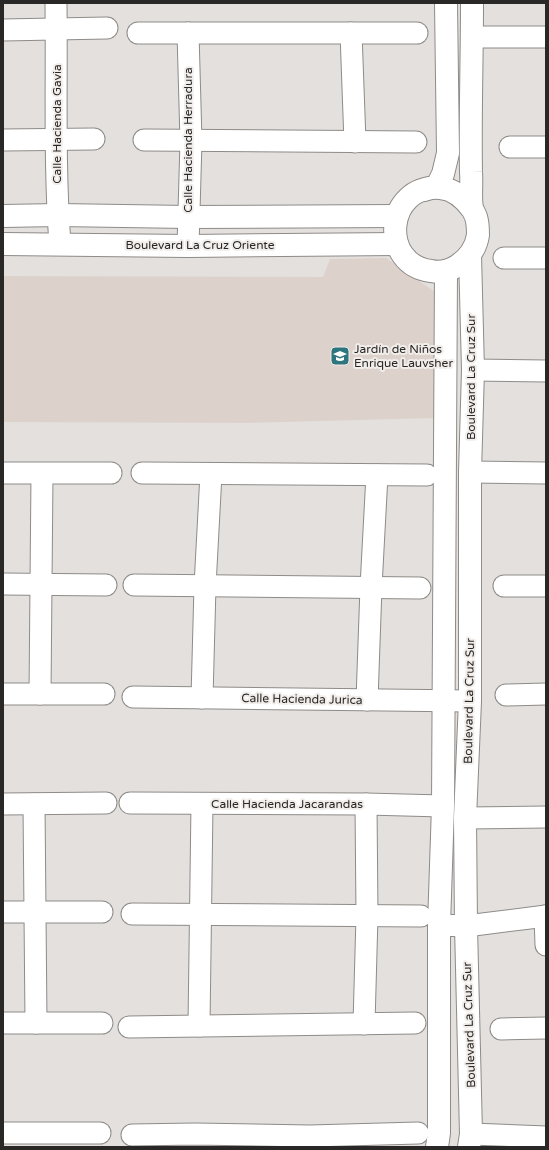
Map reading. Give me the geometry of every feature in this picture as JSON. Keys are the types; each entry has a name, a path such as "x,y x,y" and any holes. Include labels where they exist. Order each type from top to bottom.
{"street":[{"name":"Calle Hacienda Gavia","path":"56,3 56,139 60,244"},
{"path":"424,190 442,188 460,195 467,201 476,218 478,228 477,237 470,255 455,268 446,271 426,271 410,263 404,257 397,244 395,232 397,216 402,206 408,199 424,190 437,186 443,174 448,153 446,3"},
{"path":"472,3 472,209"},
{"path":"3,30 107,28"},
{"path":"138,33 417,33"},
{"name":"Calle Hacienda Herradura","path":"188,33 191,141 188,246"},
{"path":"351,33 355,142"},
{"path":"472,37 546,37"},
{"path":"3,140 94,138"},
{"path":"144,140 416,142"},
{"path":"510,147 546,147"},
{"path":"3,216 397,216"},
{"name":"Boulevard La Cruz Oriente","path":"3,244 188,246 397,244"},
{"name":"Boulevard La Cruz Sur","path":"470,255 472,370 470,472 470,701 465,818 470,1140"},
{"path":"504,258 546,258"},
{"name":"Boulevard La Cruz Sur","path":"437,1147 439,1133 430,921 443,806 446,271"},
{"path":"472,370 546,371"},
{"path":"470,472 546,473"},
{"path":"3,473 111,473"},
{"path":"40,694 42,474"},
{"path":"142,474 427,475"},
{"path":"202,698 210,474"},
{"path":"367,700 377,474"},
{"path":"3,584 106,586"},
{"path":"134,585 420,588"},
{"path":"504,586 546,586"},
{"path":"3,694 104,694"},
{"path":"506,695 546,694"},
{"name":"Calle Hacienda Jurica","path":"133,697 470,701"},
{"name":"Calle Hacienda Jacarandas","path":"130,803 366,804 443,806"},
{"path":"3,804 106,804"},
{"path":"34,804 36,1023"},
{"path":"199,1026 202,804"},
{"path":"364,1024 367,916 366,804"},
{"path":"465,818 546,817"},
{"path":"3,912 102,912"},
{"path":"132,914 367,916 430,921 466,926 546,916 546,945"},
{"path":"3,1023 102,1024"},
{"path":"128,1027 415,1023"},
{"path":"501,1029 546,1028"},
{"path":"3,1133 38,1140 100,1133"},
{"path":"132,1135 195,1141 310,1141 418,1133"},
{"path":"470,1140 539,1140"}],"shaded area":[{"path":"386,258 438,294 437,418 243,423 3,422 3,276 323,277 330,259"}],"place":[{"name":"Jardín de Niños Enrique Lauvsher","path":"340,356"}]}
